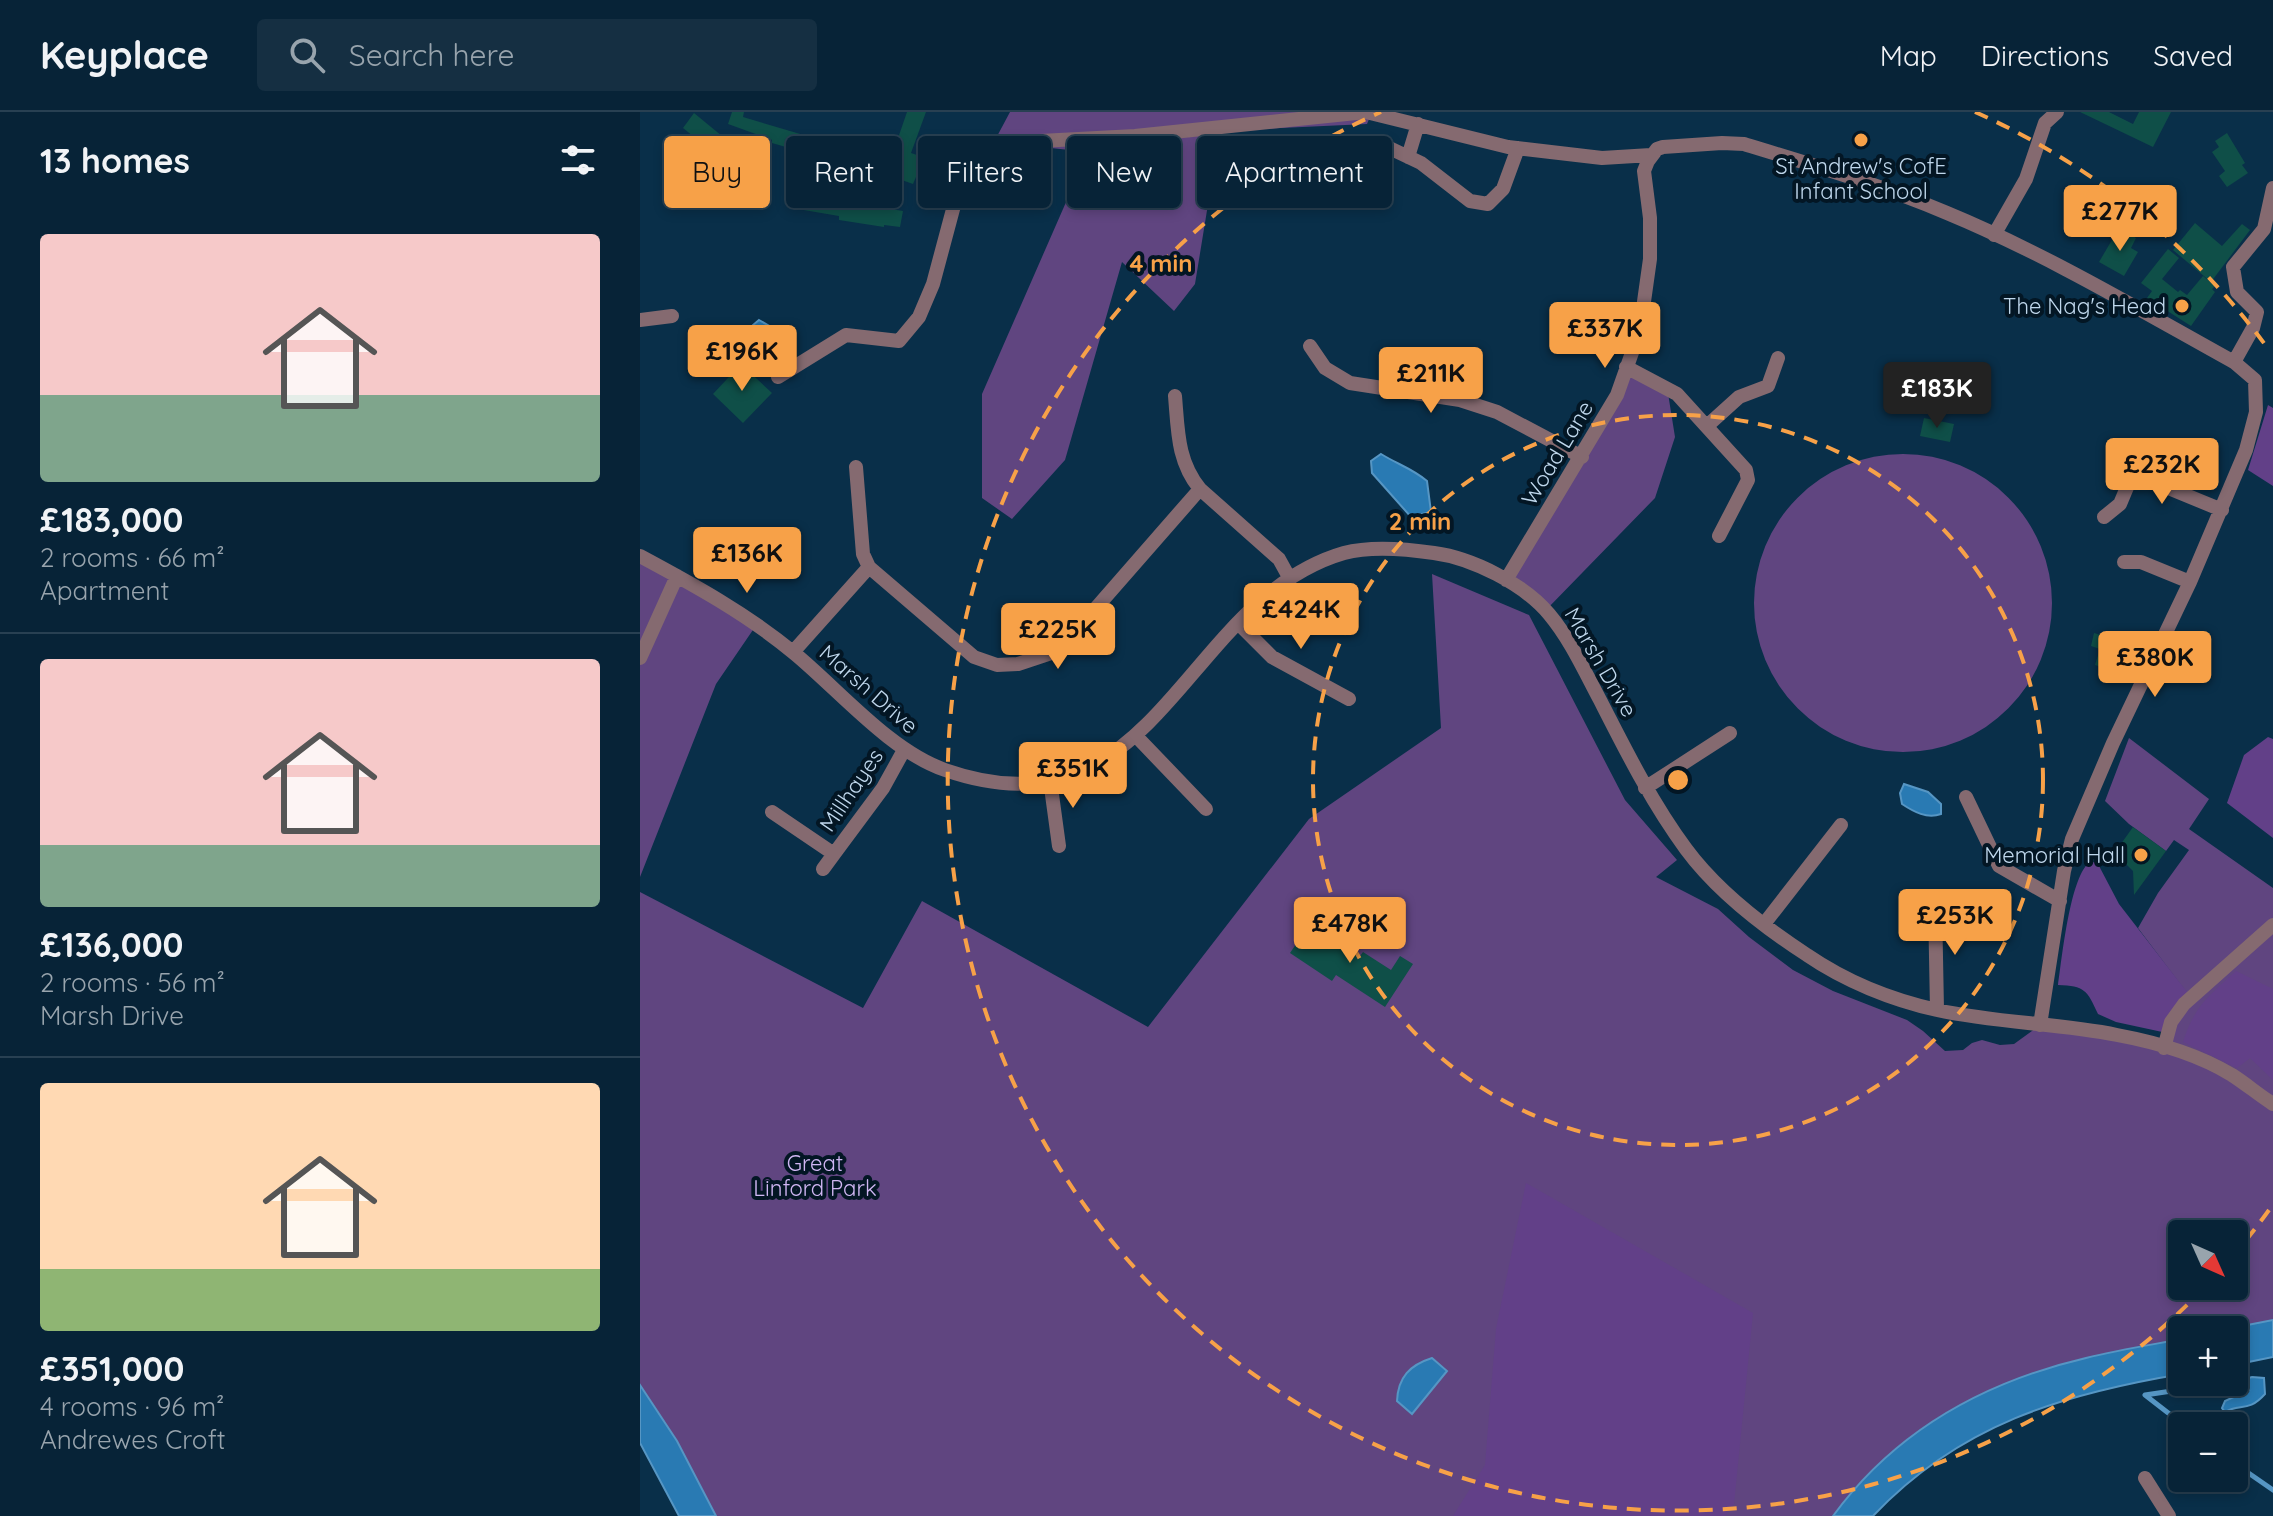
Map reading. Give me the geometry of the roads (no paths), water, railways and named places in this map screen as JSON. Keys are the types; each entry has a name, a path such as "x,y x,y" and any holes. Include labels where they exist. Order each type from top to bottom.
{"street":[{"path":"778,377 846,335 899,341 919,317 933,284 956,198 977,164 1002,143 1135,136 1366,112 1518,148 1602,158 1651,155 1663,147 1744,144 1888,190 1994,235 2101,288 2234,362 2255,380 2256,412 2246,450 2222,510 2113,743 2072,839 2040,1025"},
{"path":"1994,235 2026,179 2045,123 2057,112"},
{"path":"1408,157 1418,124"},
{"path":"1392,149 1421,163 1470,201 1488,204 1503,189 1518,148"},
{"name":"Woad Lane","path":"1506,580 1617,395 1640,330 1647,296 1650,218 1644,171 1651,155"},
{"path":"2234,362 2253,328 2257,312 2237,292 2233,267 2264,229 2273,188"},
{"path":"640,320 672,316"},
{"path":"1310,346 1325,368 1350,383 1472,404 1497,412 1582,457"},
{"path":"1708,425 1739,397 1768,386 1778,358"},
{"path":"1626,367 1677,394 1746,470 1748,480 1719,536"},
{"path":"1175,396 1180,454 1188,475 1279,559 1290,579"},
{"path":"2115,466 2222,510"},
{"path":"856,467 863,554 869,567 974,657 997,665 1035,660 1068,640 1200,489"},
{"path":"2104,517 2120,504 2133,473"},
{"name":"Marsh Drive","path":"640,556 757,624 904,750 942,769 997,783 1050,780 1085,770 1111,756 1137,737 1263,599 1316,564 1349,551 1390,550 1437,553 1474,564 1506,580 1546,610 1572,646 1645,788 1688,852 1764,924 1809,957 1894,997 1937,1010 2120,1035 2164,1048 2227,1072 2273,1104"},
{"path":"2124,562 2141,562 2190,582"},
{"path":"793,652 869,567"},
{"path":"640,658 677,576"},
{"path":"1238,623 1272,657 1349,699"},
{"path":"1645,788 1730,733"},
{"path":"1137,737 1206,809"},
{"name":"Millhayes","path":"823,869 883,788 904,750"},
{"path":"1050,780 1059,846"},
{"path":"1966,797 1999,866 2060,901"},
{"name":"Millhayes","path":"772,812 834,854"},
{"path":"1764,924 1841,825"},
{"path":"1935,904 1937,1010"},
{"path":"2164,1048 2171,1022 2184,1004 2273,925"},
{"path":"2145,1478 2169,1516"}],"water":[{"path":"759,320 771,327 764,346 753,350 735,347 739,337"},
{"path":"1381,454 1427,481 1431,512 1417,515 1419,526 1372,473 1371,461"},
{"path":"1904,784 1928,792 1941,804 1941,814 1926,815 1902,804 1900,793"},
{"path":"2273,1320 2273,1357 2248,1362 2248,1325"},
{"path":"2168,1342 2168,1377 2095,1392 2015,1418 1941,1458 1873,1516 1833,1516 1885,1458 1944,1414 2012,1381 2110,1352"},
{"path":"1432,1358 1447,1371 1412,1414 1397,1401 1400,1385 1412,1368"},
{"path":"2248,1378 2264,1378 2265,1394 2254,1404 2225,1412 2222,1408 2225,1401 2236,1396 2248,1396"},
{"path":"640,1385 677,1441 716,1516 679,1516 640,1443"}],"waterway":[{"path":"2168,1392 2145,1395 2168,1413"},
{"path":"2248,1473 2273,1490"}],"place":[{"name":"St Andrew's CofE Infant School","path":"1861,140"},
{"name":"The Nag's Head","path":"2182,306"},
{"name":"Memorial Hall","path":"2141,855"}],"park label":[{"name":"Great Linford Park","path":"815,1176"}]}
